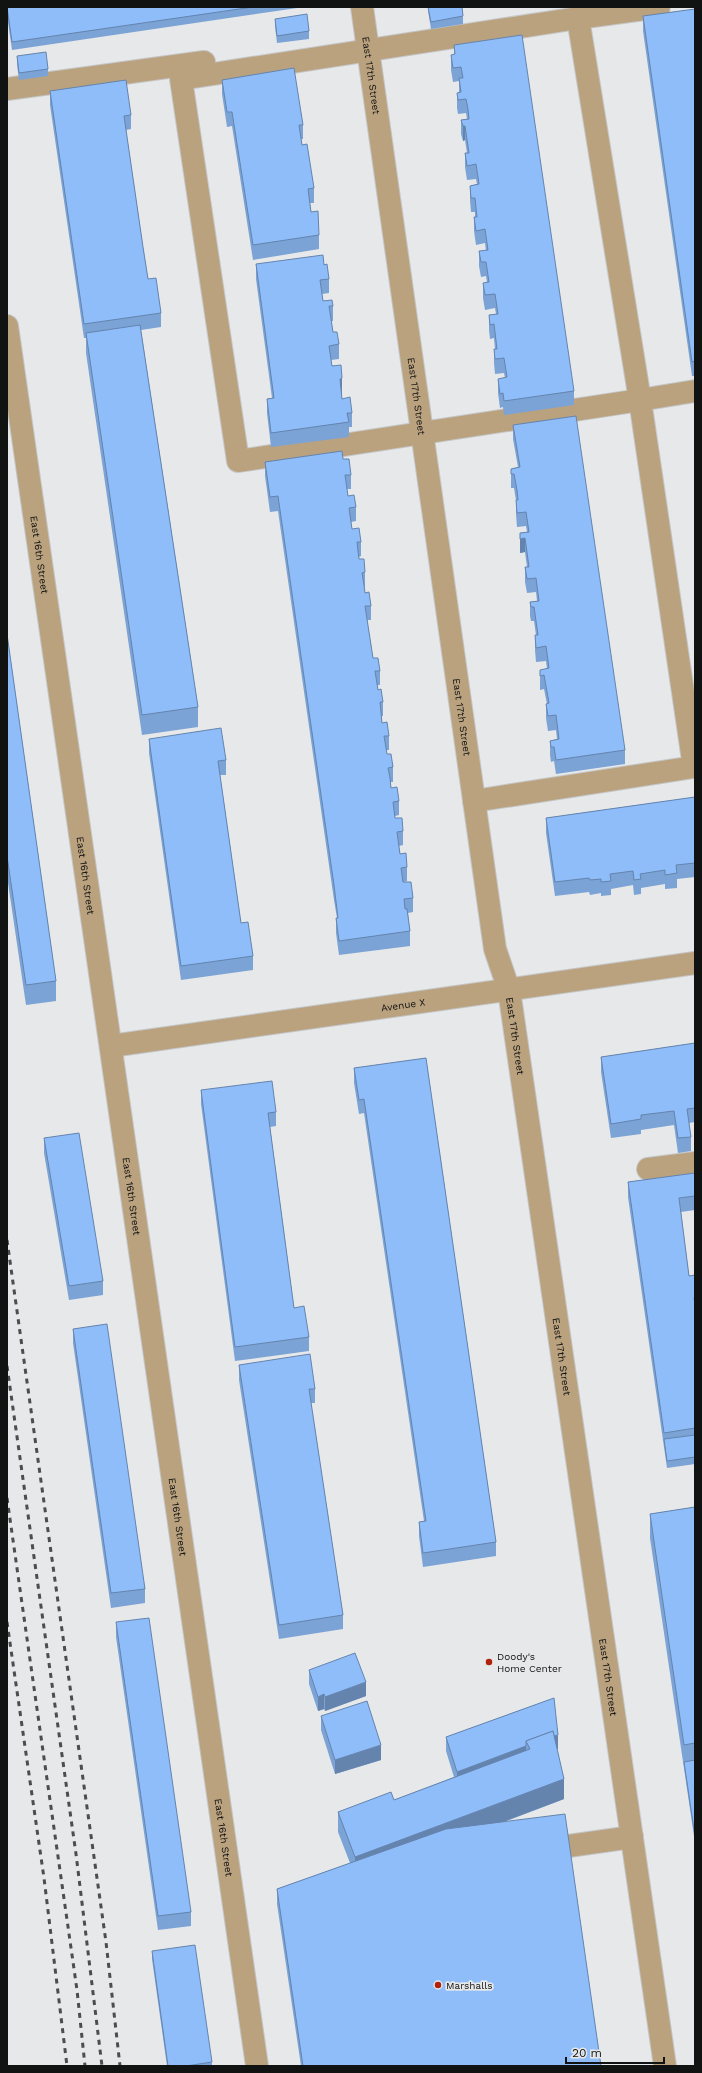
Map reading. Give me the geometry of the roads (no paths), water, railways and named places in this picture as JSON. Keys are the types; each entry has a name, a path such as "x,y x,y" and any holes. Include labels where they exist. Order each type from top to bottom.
{"street":[{"name":"East 17th Street","path":"362,7 495,950 509,990 665,2066"},
{"path":"7,89 368,45 659,7"},
{"path":"474,801 695,767 640,400 578,18"},
{"path":"368,45 181,79 238,461 422,435 695,391"},
{"name":"East 16th Street","path":"7,326 257,2066"},
{"name":"Avenue X","path":"111,1046 695,963"},
{"path":"648,1169 695,1163"},
{"path":"520,1853 632,1837"}],"railway":[{"path":"7,1240 106,1942 120,2066"},
{"path":"7,1366 76,1854 102,2066"},
{"path":"7,1498 77,1990 85,2066"},
{"path":"7,1622 44,1878 67,2066"}],"place":[{"name":"Doody's Home Center","path":"489,1662"},
{"name":"Marshalls","path":"438,1985"}]}
